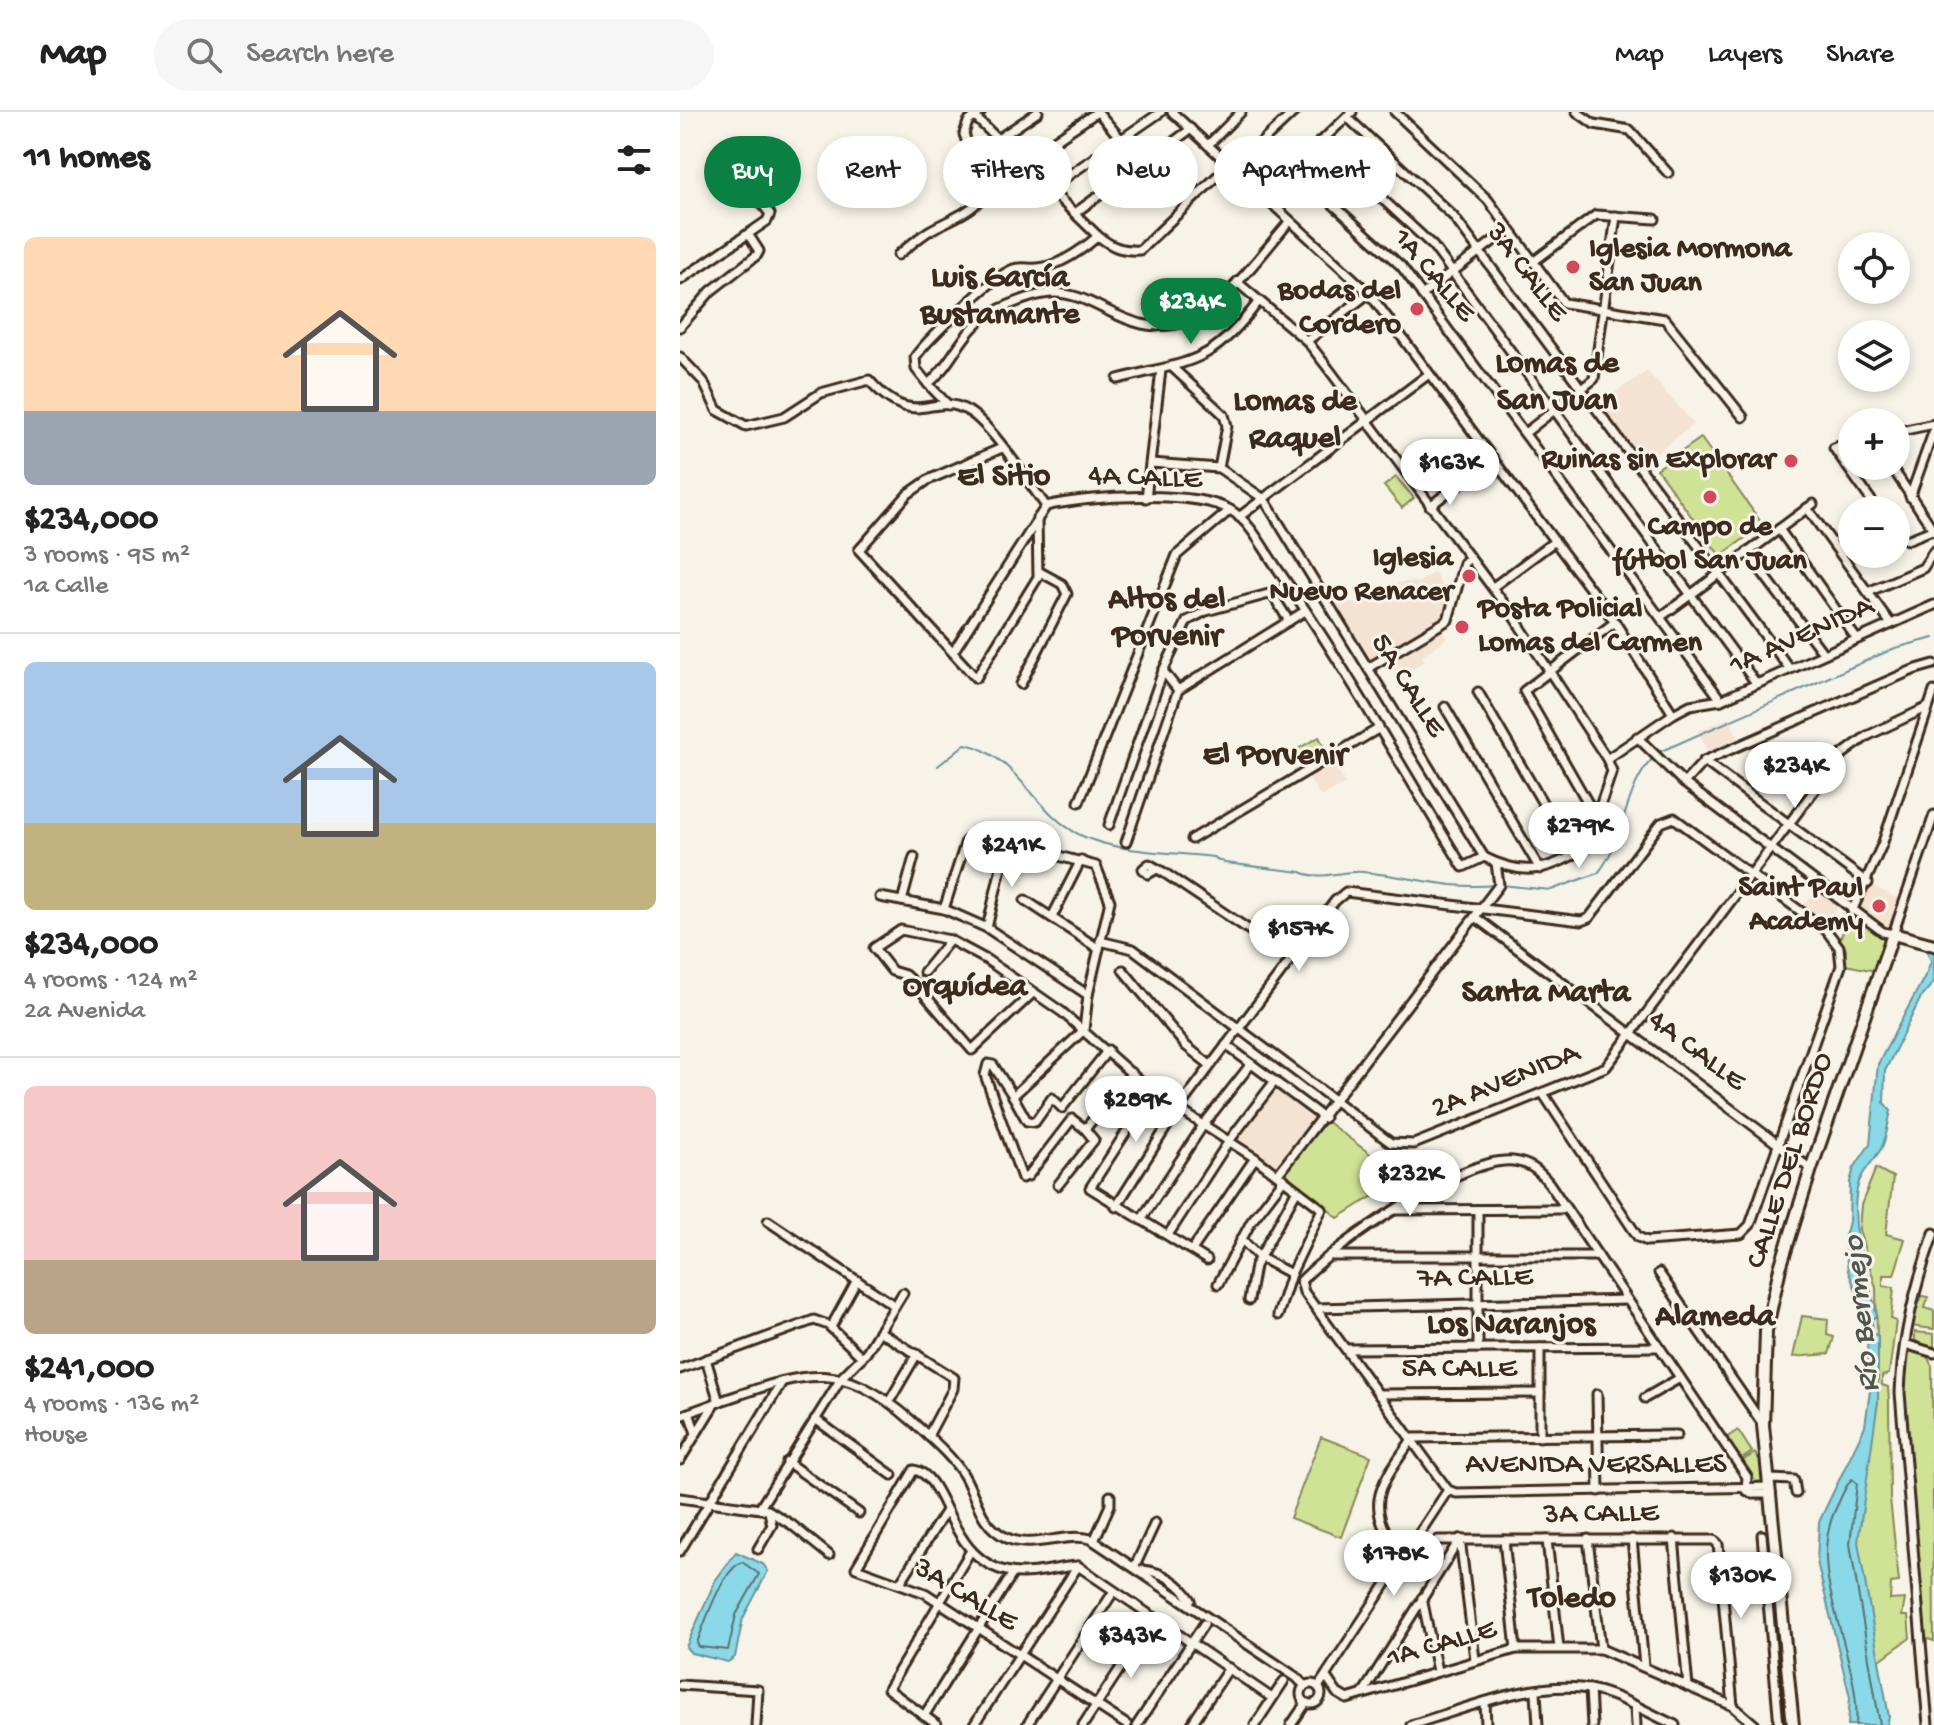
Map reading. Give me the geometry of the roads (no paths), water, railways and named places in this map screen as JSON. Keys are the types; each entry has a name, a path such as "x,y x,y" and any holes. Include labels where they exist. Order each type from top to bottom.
{"street":[{"path":"1002,136 1038,112"},
{"path":"1062,136 1098,112 1118,136"},
{"path":"1123,136 1161,112"},
{"name":"1A CALLE","path":"1172,112 1214,150"},
{"path":"1208,145 1241,112"},
{"path":"1266,136 1294,112"},
{"path":"1395,112 1462,173 1509,229 1564,303 1665,319 1743,417"},
{"path":"1577,112 1594,124 1630,130 1668,173"},
{"path":"898,255 932,229 964,214 983,193 989,180 973,160 964,134 978,114 996,136"},
{"path":"1326,136 1349,115"},
{"name":"3A CALLE","path":"1349,115 1453,216 1789,668"},
{"path":"1075,213 1191,129"},
{"path":"1070,208 1113,248 1140,250 1214,182"},
{"path":"680,280 767,221 770,214 765,208"},
{"name":"1A CALLE","path":"1276,208 1369,293 1615,622 1673,714"},
{"name":"1A CALLE","path":"1337,208 1401,266 1721,700"},
{"path":"1392,208 1433,246 1756,683"},
{"path":"1533,262 1596,215 1655,219"},
{"path":"1525,433 1583,391 1594,379 1616,216"},
{"path":"928,384 981,320 1036,297 1058,294 1132,323 1152,326 1192,320 1213,306 1237,282 1290,221"},
{"path":"1422,295 1509,229"},
{"path":"680,327 711,291 757,255 759,251 748,234"},
{"path":"948,405 916,369 915,357 935,333 988,286 1014,269 1046,267 1078,252 1098,236"},
{"path":"1109,825 1163,671 1191,617 1291,588 1463,867 1484,857 1496,863 1549,869 1586,848 1612,771 1551,670 1493,587 1307,341 1237,282"},
{"path":"1307,341 1369,293"},
{"path":"1118,379 1173,368 1212,352 1239,327 1259,301"},
{"path":"680,357 703,381 717,410 746,426 784,417 834,388 869,380 885,396 909,409 948,405 972,412 1046,506 953,652"},
{"path":"1173,368 1224,415 1227,426 1219,468"},
{"path":"1146,498 1161,370"},
{"path":"1239,517 1429,374"},
{"path":"1910,429 1934,424"},
{"path":"1910,539 1933,530 1910,497 1934,430"},
{"path":"1002,448 928,480 908,494 859,550 976,678 1040,572 1037,518"},
{"path":"1430,506 1493,458"},
{"path":"1151,463 1219,468 1264,499"},
{"path":"1855,480 1867,496"},
{"name":"4A CALLE","path":"1046,506 1085,499 1146,498 1230,510 1239,517 1291,588"},
{"name":"5A CALLE","path":"1264,499 1484,857"},
{"path":"1662,616 1810,506 1891,624"},
{"path":"1079,802 1177,555 1230,510"},
{"path":"1779,529 1856,638"},
{"path":"1493,587 1555,541"},
{"path":"1868,592 1923,568 1934,551"},
{"path":"1747,552 1823,653"},
{"path":"1368,668 1448,620 1464,563 1470,558"},
{"path":"1021,684 1067,594 1062,584 1040,572"},
{"path":"1272,594 1289,621"},
{"name":"1A AVENIDA","path":"1607,759 1690,705 1721,700 1934,605"},
{"path":"1126,842 1178,690 1305,611"},
{"path":"1597,819 1524,691 1615,622"},
{"path":"1684,783 1704,761 1913,670 1934,664"},
{"path":"1163,671 1178,690"},
{"path":"1852,911 1868,883 1934,691"},
{"path":"1478,692 1573,855"},
{"path":"1445,707 1540,869"},
{"name":"2A AVENIDA","path":"1337,1102 1391,1143 1414,1144 1544,1095 1606,1067 1788,824 1852,745 1928,707"},
{"path":"1192,839 1378,729"},
{"path":"1637,737 1684,783 1852,911 1883,932 1934,945"},
{"path":"1704,761 1868,883"},
{"name":"CALLE DEL BORDO","path":"1793,1725 1763,1425 1766,1331 1774,1289 1811,1169 1934,815"},
{"path":"1116,1207 1210,1065 1335,901 1346,892 1571,922 1589,918 1661,823 1670,818 1678,819 1751,874 1832,936 1839,947 1841,966 1779,1144 1750,1225 1737,1235 1647,1241 1638,1237 1544,1095"},
{"path":"944,909 966,841 1007,842 1046,855 1081,860 1098,869 1110,901 1088,995 1084,1030 1013,1096"},
{"path":"987,928 1007,842"},
{"path":"902,901 914,857"},
{"path":"1052,917 1081,860"},
{"path":"1218,1284 1241,1239 1281,1177 1499,885 1496,863"},
{"path":"1157,869 1291,958"},
{"path":"880,897 944,909 987,928 1088,995"},
{"path":"1025,900 1099,945 1133,949 1337,1102"},
{"name":"4A CALLE","path":"1475,917 1811,1169"},
{"path":"1034,992 972,1050 908,977 892,971 875,946 901,930 950,940 1034,992 1062,1012 1152,1092 1255,1158 1322,1209 1291,1274 1278,1315"},
{"path":"924,972 950,940"},
{"path":"1123,970 1186,1046 1210,1065"},
{"path":"1226,1045 1324,1118"},
{"path":"1062,1108 1108,1050"},
{"path":"1058,1185 1094,1140 1052,1098 1031,1123 993,1065 988,1064 985,1075 1022,1178 1028,1176 1072,1119"},
{"path":"1141,1220 1204,1124 1251,1064"},
{"path":"1085,1129 1132,1073"},
{"path":"1168,1235 1229,1141 1275,1081"},
{"path":"1152,1092 1090,1188 1116,1207 1207,1260"},
{"path":"1192,1250 1255,1158"},
{"path":"1291,1725 1306,1703 1318,1700 1318,1687 1401,1556 1448,1490 1346,1349 1320,1307 1300,1287 1301,1281 1394,1210 1456,1176 1497,1162 1525,1163 1542,1175 1747,1477 1746,1490"},
{"path":"1249,1300 1249,1287 1259,1257 1297,1190"},
{"path":"1394,1210 1565,1209"},
{"path":"1478,1210 1478,1348"},
{"path":"768,1221 895,1306"},
{"path":"1928,1725 1902,1443 1901,1357 1913,1295 1934,1233"},
{"path":"1241,1239 1259,1257 1291,1274"},
{"path":"1351,1242 1360,1257"},
{"path":"1332,1256 1598,1256"},
{"path":"1659,1273 1763,1425"},
{"path":"831,1327 857,1280"},
{"path":"764,1509 787,1462 842,1377 862,1357 903,1293"},
{"name":"7A CALLE","path":"1320,1307 1627,1300"},
{"path":"680,1369 814,1320 831,1327 862,1357"},
{"path":"879,1331 954,1378 953,1389 928,1436"},
{"path":"1905,1344 1932,1354"},
{"path":"1346,1349 1658,1347"},
{"path":"1540,1348 1540,1437"},
{"path":"889,1402 917,1354"},
{"path":"680,1460 717,1402 706,1359"},
{"path":"680,1416 782,1382 815,1375 842,1377 889,1402 928,1436 961,1471 986,1523 997,1532 1025,1542 1072,1537 1094,1541 1138,1568 1157,1571 1174,1583 1194,1606 1305,1686 1318,1687"},
{"path":"1645,1398 1680,1378"},
{"path":"681,1546 782,1382"},
{"name":"5A CALLE","path":"1378,1394 1540,1393"},
{"path":"1597,1394 1599,1491"},
{"path":"689,1413 696,1433"},
{"path":"815,1419 892,1475"},
{"path":"1413,1438 1677,1435"},
{"path":"1401,1556 1381,1528 1379,1491 1413,1438"},
{"path":"787,1462 859,1513"},
{"name":"3A CALLE","path":"945,1512 941,1497 917,1470 856,1568 900,1583 939,1604 1127,1725"},
{"path":"1770,1487 1794,1480 1796,1493"},
{"name":"AVENIDA VERSALLES","path":"1448,1490 1456,1493 1746,1490 1752,1486 1770,1487"},
{"path":"1094,1541 1110,1505 1110,1496"},
{"path":"680,1498 764,1509 792,1525 829,1555"},
{"path":"758,1549 772,1525 764,1509"},
{"path":"900,1583 945,1512 970,1552 1013,1573 1078,1566 1272,1698"},
{"path":"1138,1568 1155,1523"},
{"path":"1762,1535 1779,1725"},
{"path":"1674,1538 1688,1687"},
{"name":"3A CALLE","path":"1438,1540 1674,1538 1717,1542 1733,1706"},
{"path":"1326,1677 1343,1698 1363,1693 1460,1539"},
{"path":"1460,1539 1475,1659"},
{"path":"1588,1539 1601,1649"},
{"path":"1632,1539 1644,1666"},
{"path":"1504,1540 1516,1649"},
{"path":"1547,1540 1559,1648"},
{"path":"937,1725 888,1689 970,1552"},
{"path":"1067,1580 1068,1566"},
{"path":"974,1725 1078,1566"},
{"path":"924,1716 1013,1573"},
{"path":"1027,1725 1114,1591"},
{"path":"1422,1597 1437,1671"},
{"path":"1083,1725 1154,1617"},
{"path":"1137,1725 1204,1624"},
{"path":"1922,1635 1934,1636"},
{"name":"1A CALLE","path":"1363,1693 1516,1649 1601,1649 1733,1706 1755,1725"},
{"path":"1191,1725 1229,1668"},
{"path":"1255,1725 1284,1681"},
{"path":"680,1685 758,1690 756,1725"},
{"path":"1305,1686 1301,1694 1306,1703"},
{"path":"1590,1689 1592,1725"},
{"path":"1411,1725 1442,1720 1485,1702 1536,1692 1590,1689 1675,1725"},
{"path":"1536,1692 1538,1725"},
{"path":"1485,1702 1486,1725"},
{"path":"1635,1707 1636,1725"}],"water":[{"path":"1934,939 1934,982 1921,997 1885,1071 1884,1103 1891,1111 1886,1134 1882,1147 1859,1183 1855,1205 1861,1254 1877,1316 1872,1319 1873,1333 1878,1336 1878,1401 1858,1542 1889,1717 1887,1725 1848,1725 1850,1697 1817,1562 1819,1522 1865,1426 1871,1384 1867,1357 1868,1319 1848,1271 1844,1240 1849,1222 1850,1182 1854,1168 1870,1144 1878,1064 1927,972 1931,961 1926,948"},
{"path":"736,1552 763,1564 768,1571 743,1618 735,1657 728,1662 691,1653 686,1647 715,1581"}],"waterway":[{"path":"1657,753 1895,648 1934,638"},
{"path":"938,766 965,744 983,750 998,759 1065,825 1080,835 1111,845 1213,857 1225,863 1315,876 1363,872 1445,884 1495,885"},
{"path":"1501,885 1551,890 1598,873 1614,845 1636,784 1653,758"}],"place":[{"name":"Iglesia Mormona San Juan","path":"1573,267"},
{"name":"Bodas del Cordero","path":"1417,309"},
{"name":"Ruinas sin Explorar","path":"1791,461"},
{"name":"Campo de fútbol San Juan","path":"1710,497"},
{"name":"Iglesia Nuevo Renacer","path":"1469,576"},
{"name":"Posta Policial Lomas del Carmen","path":"1462,627"},
{"name":"Saint Paul Academy","path":"1879,906"}],"district":[{"name":"Luis García Bustamante","path":"1000,298"},
{"name":"Lomas de San Juan","path":"1557,384"},
{"name":"Lomas de Raquel","path":"1295,422"},
{"name":"El Sitio","path":"1004,478"},
{"name":"Altos del Porvenir","path":"1167,620"},
{"name":"El Porvenir","path":"1275,757"},
{"name":"Orquídea","path":"965,988"},
{"name":"Santa Marta","path":"1546,994"},
{"name":"Alameda","path":"1715,1318"},
{"name":"Los Naranjos","path":"1511,1326"},
{"name":"Toledo","path":"1572,1600"}],"water label":[{"name":"Río Bermejo","path":"1863,1314"}]}
